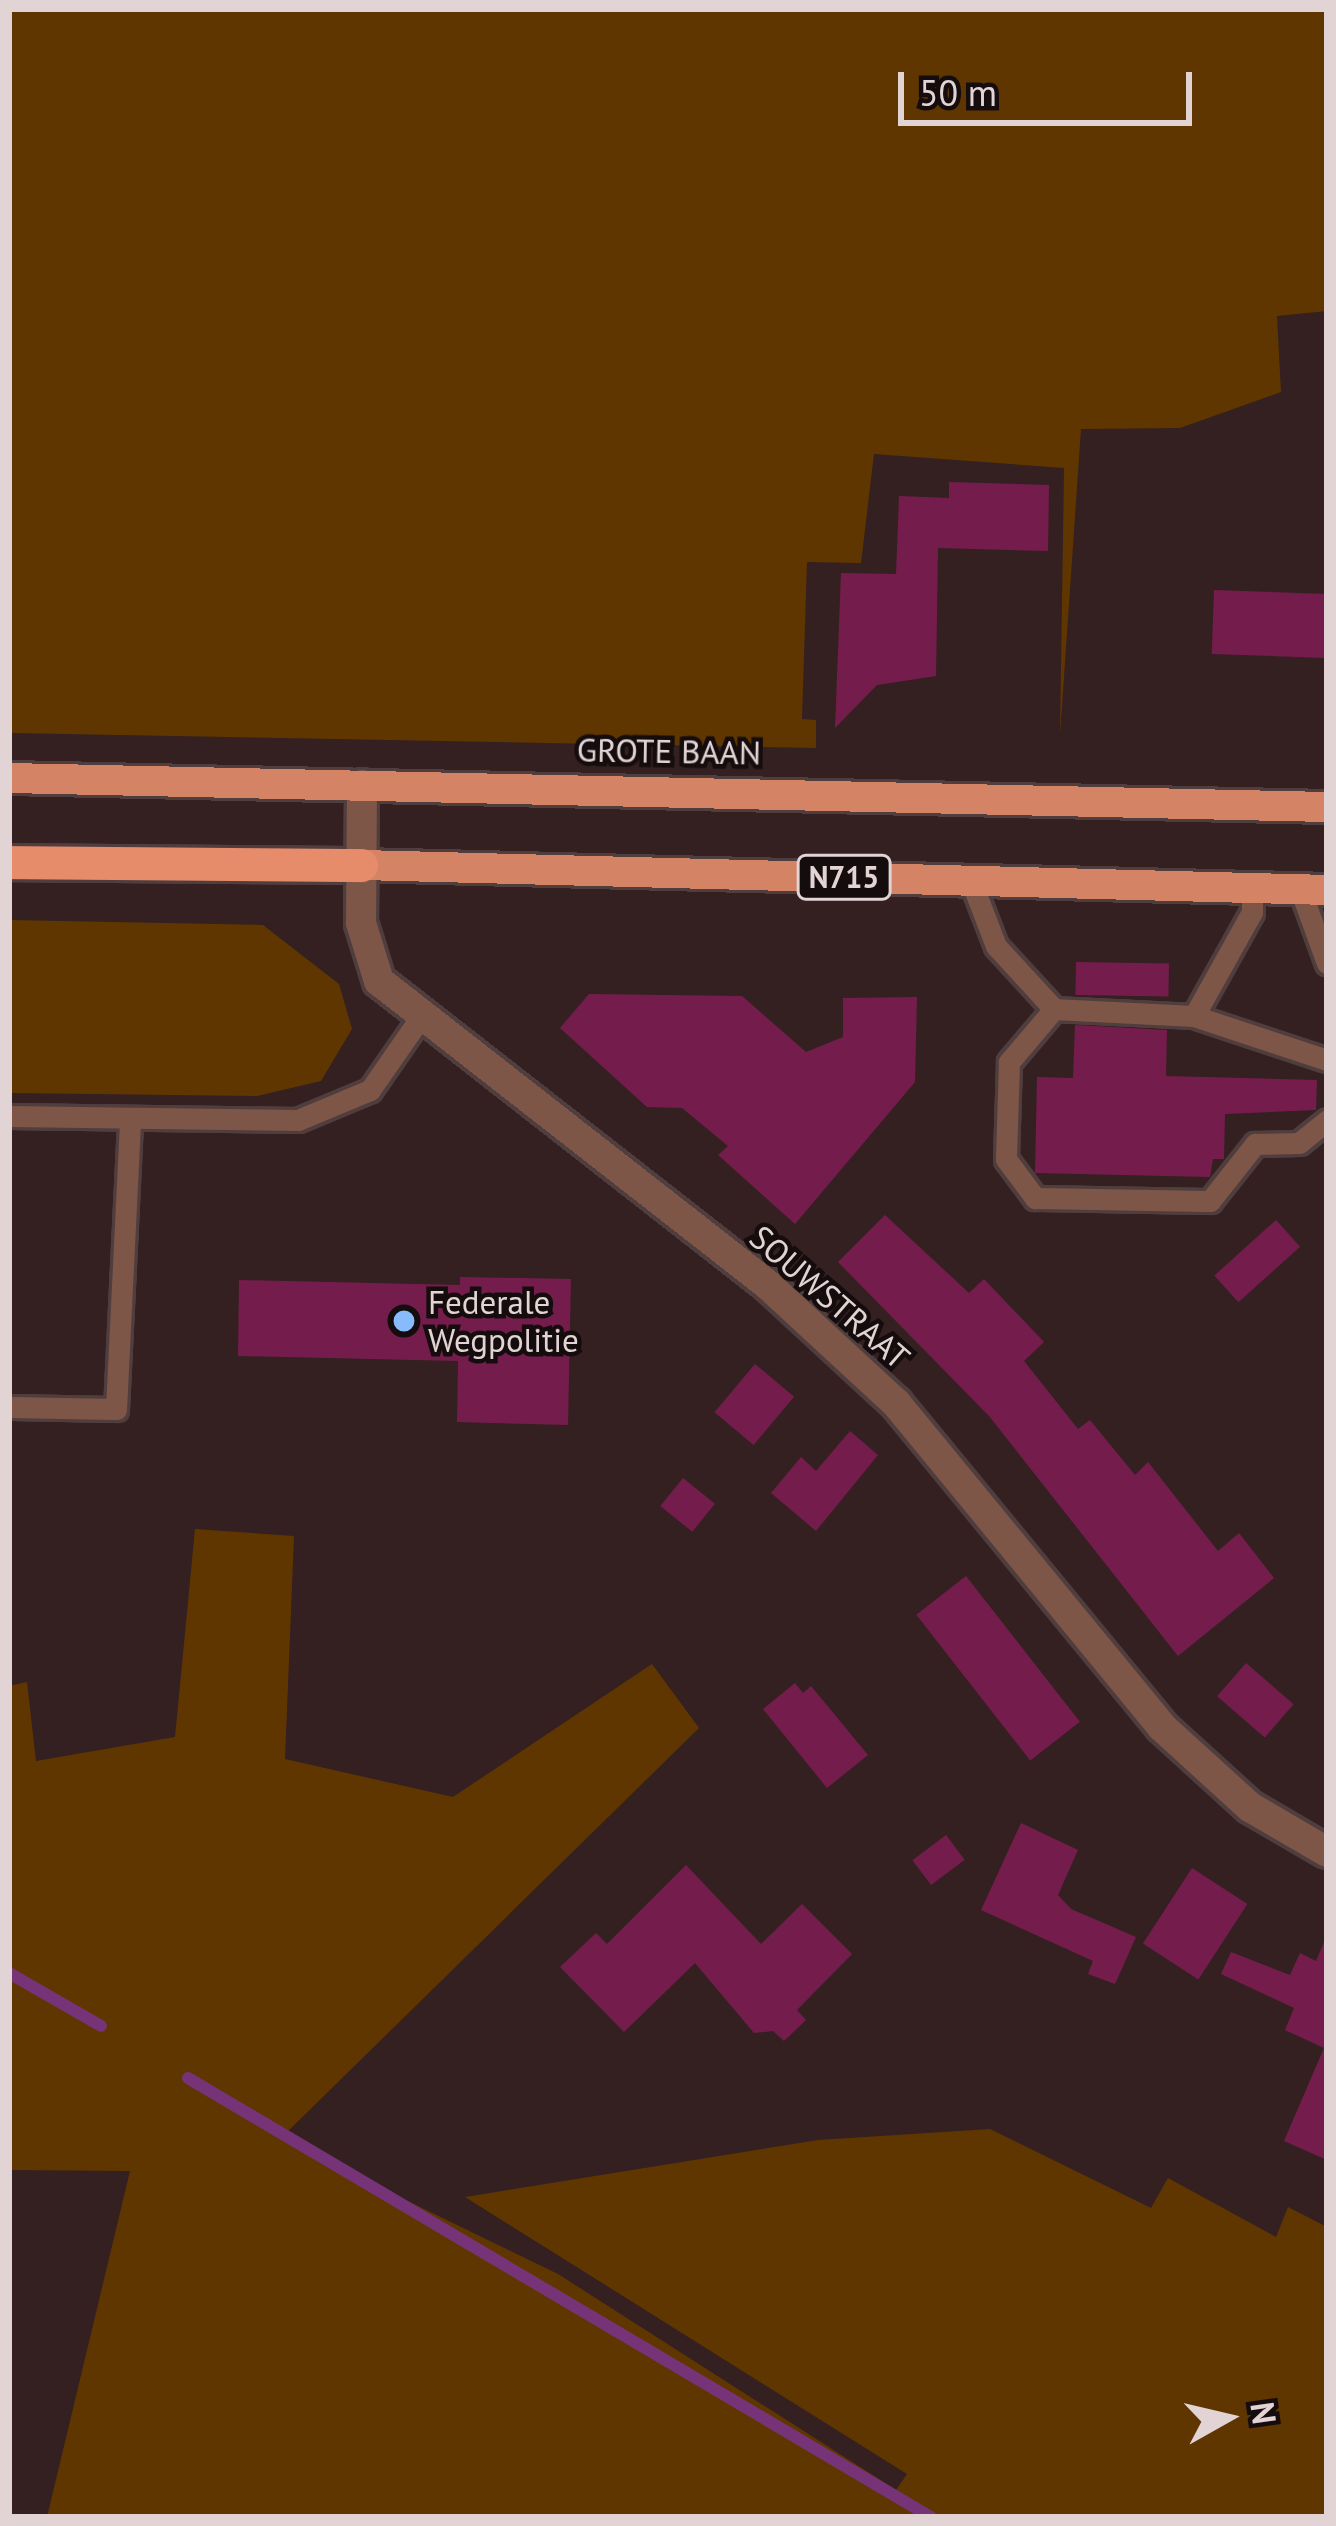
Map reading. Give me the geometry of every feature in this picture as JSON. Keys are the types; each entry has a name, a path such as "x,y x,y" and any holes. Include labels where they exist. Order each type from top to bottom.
{"highway":[{"name":"N715","path":"9,862 361,865"}],"main road":[{"name":"GROTE BAAN","path":"9,778 1327,807"},
{"name":"N715","path":"361,865 1313,890"}],"street":[{"name":"SOUWSTRAAT","path":"362,785 361,923 379,980 420,1018 801,1315 896,1402 1162,1727 1250,1808 1327,1852"}],"lane":[{"path":"971,881 996,946 1054,1010 1194,1016 1327,1060"},
{"path":"1194,1016 1252,912 1252,888"},
{"path":"1313,890 1325,958"},
{"path":"1054,1010 1010,1062 1006,1159 1035,1198 1210,1201 1255,1144 1299,1143 1327,1120"},
{"path":"9,1116 298,1120 370,1090 420,1018"},
{"path":"9,1406 116,1409 130,1118"}],"shaded area":[{"path":"9,9 1327,9 1327,311 1277,316 1281,392 1180,428 1081,429 1060,735 1064,468 874,454 861,563 807,562 802,719 816,720 816,748 9,733"},
{"path":"9,920 263,925 339,984 352,1029 321,1081 257,1096 9,1093"},
{"path":"195,1529 294,1536 285,1759 453,1797 652,1664 699,1728 280,2139 558,2274 896,2490 907,2474 465,2197 818,2140 990,2129 1151,2208 1168,2178 1276,2237 1288,2207 1327,2227 1327,2517 47,2517 130,2171 9,2170 9,1686 27,1682 36,1761 175,1737"}],"building":[{"path":"949,482 1049,485 1048,551 938,548 936,676 877,685 835,728 841,573 896,574 899,496 949,498"},
{"path":"1214,590 1327,594 1325,658 1212,654"},
{"path":"1076,962 1169,964 1168,997 1075,995"},
{"path":"589,994 742,996 806,1052 843,1037 843,998 917,997 915,1082 795,1224 718,1155 728,1146 682,1108 647,1107 560,1028"},
{"path":"1075,1025 1167,1030 1166,1076 1317,1080 1316,1110 1225,1114 1224,1159 1213,1159 1210,1177 1035,1173 1037,1077 1073,1078"},
{"path":"885,1215 969,1293 984,1279 1044,1342 1024,1361 1078,1429 1090,1420 1135,1475 1148,1462 1218,1551 1239,1533 1274,1578 1178,1656 989,1416 838,1262"},
{"path":"1276,1220 1300,1247 1238,1302 1214,1276"},
{"name":"Federale Wegpolitie","path":"460,1277 571,1279 568,1425 457,1422 458,1361 238,1356 239,1280 460,1285"},
{"path":"755,1364 794,1397 754,1445 715,1412"},
{"path":"850,1431 878,1455 816,1531 771,1493 801,1457 816,1471"},
{"path":"683,1478 715,1504 692,1532 660,1506"},
{"path":"966,1576 1080,1722 1030,1761 916,1615"},
{"path":"1246,1663 1294,1704 1265,1738 1217,1696"},
{"path":"795,1683 803,1693 811,1686 868,1755 827,1788 763,1709"},
{"path":"1021,1823 1078,1850 1058,1895 1071,1909 1136,1937 1115,1984 1088,1974 1093,1961 981,1910"},
{"path":"946,1835 965,1860 931,1885 912,1860"},
{"path":"686,1865 761,1944 802,1904 852,1954 797,2010 806,2020 784,2041 773,2031 754,2033 695,1963 624,2032 560,1967 596,1933 607,1944"},
{"path":"1192,1868 1247,1904 1198,1979 1143,1943"},
{"path":"1327,1935 1327,2160 1284,2141 1324,2048 1285,2030 1294,2008 1221,1974 1231,1952 1290,1975 1300,1953 1316,1961"}],"waterway":[{"path":"9,1973 101,2026"},
{"path":"188,2078 931,2517"}],"place":[{"name":"Federale Wegpolitie","path":"404,1321"}]}
